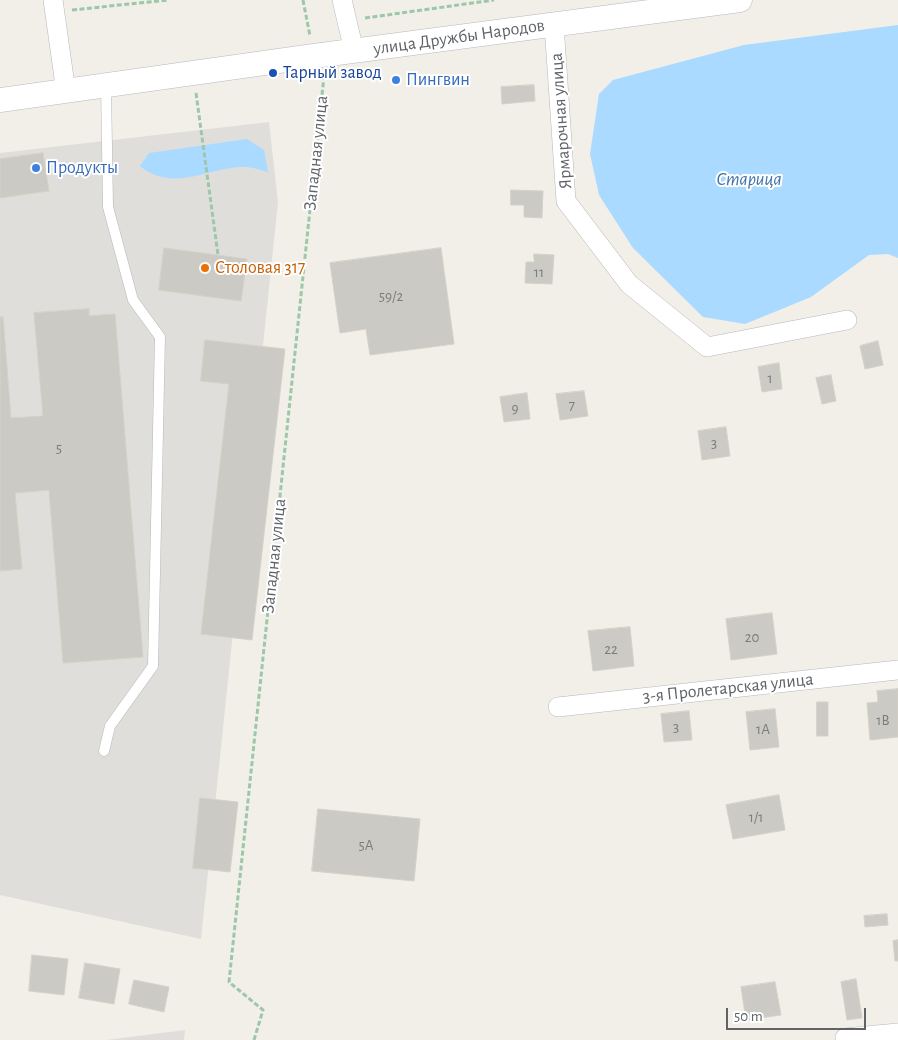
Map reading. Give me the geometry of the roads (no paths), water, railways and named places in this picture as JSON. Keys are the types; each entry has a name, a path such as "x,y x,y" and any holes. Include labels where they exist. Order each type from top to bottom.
{"street":[{"name":"улица Дружбы Народов","path":"0,100 554,24 687,3 740,0"},
{"path":"343,3 354,51"},
{"path":"54,6 66,92"},
{"name":"Ярмарочная улица","path":"554,24 566,201 629,284 706,347 847,320"},
{"name":"3-я Пролетарская улица","path":"558,707 898,670"},
{"path":"845,1038 898,1033"}],"lane":[{"path":"104,751 110,726 153,666 160,336 133,300 108,207 106,86"}],"water":[{"name":"Старица","path":"898,25 898,258 888,254 869,255 811,297 745,324 703,317 633,248 599,195 590,154 599,94 613,80 744,45"},
{"path":"247,139 264,150 268,172 245,167 219,170 192,177 166,178 153,174 140,166 149,153"}],"place":[{"name":"Тарный завод","path":"273,73"},
{"name":"Пингвин","path":"396,80"},
{"name":"Продукты","path":"36,168"},
{"name":"Столовая 317","path":"205,268"}]}
